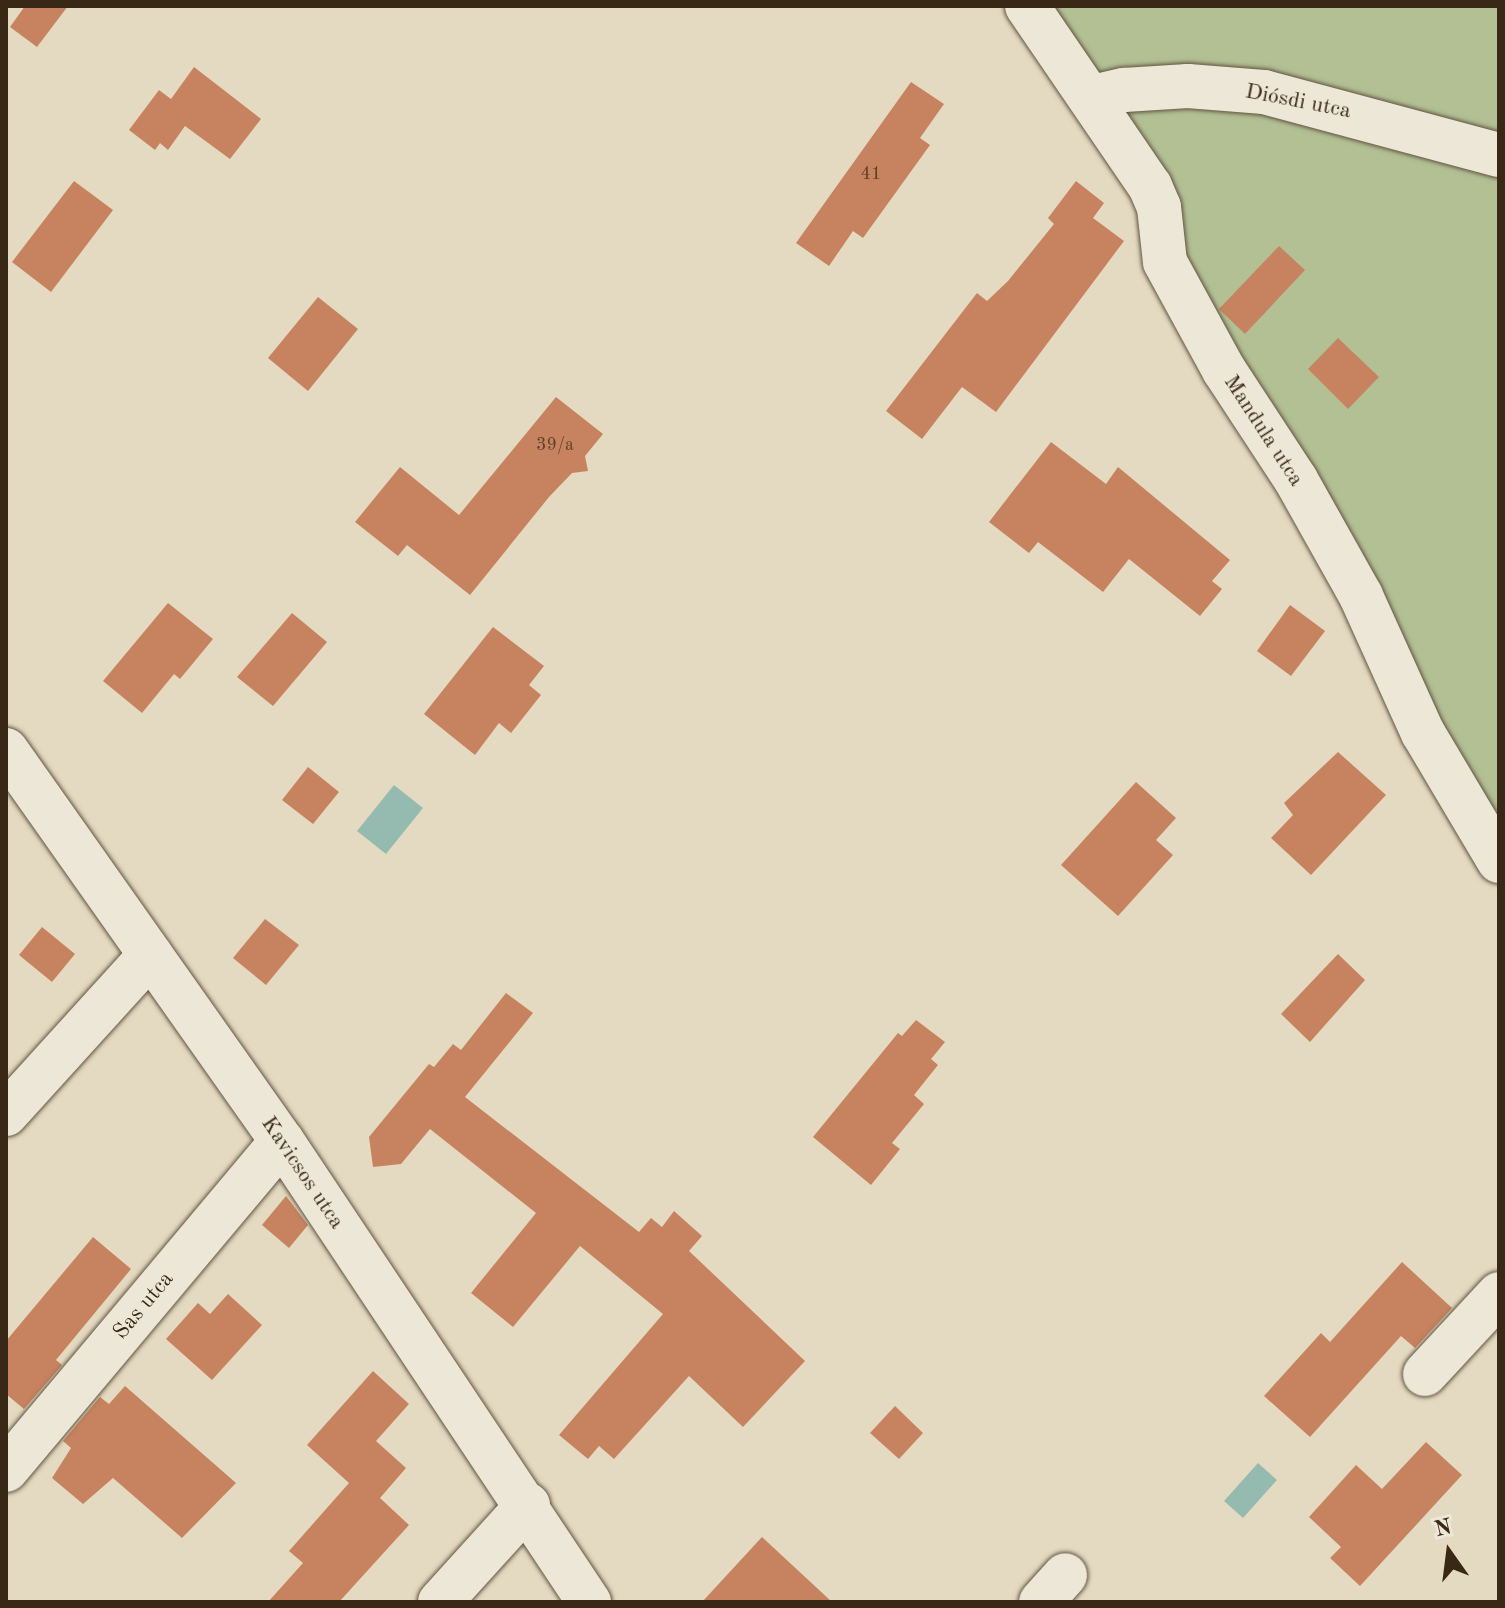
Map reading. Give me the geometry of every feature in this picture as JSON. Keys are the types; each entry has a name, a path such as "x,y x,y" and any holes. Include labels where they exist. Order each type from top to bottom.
{"street":[{"name":"Mandula utca","path":"1027,6 1093,97 1150,186 1159,207 1165,262 1361,596 1423,733 1499,861"},
{"name":"Diósdi utca","path":"1093,97 1124,90 1188,86 1264,92 1499,155"},
{"name":"Kavicsos utca","path":"6,750 282,1141 528,1505 589,1602"},
{"path":"6,1114 150,955"},
{"name":"Sas utca","path":"6,1470 282,1141"},
{"path":"1425,1374 1499,1294"},
{"path":"440,1602 528,1505"}],"green space":[{"path":"1027,6 1499,6 1499,861 1160,243"}],"water":[{"path":"394,785 423,808 386,854 357,831"},
{"path":"1258,1463 1277,1480 1243,1518 1224,1501"}],"building":[{"path":"25,6 68,6 37,47 10,27"},
{"path":"194,67 261,119 230,159 185,126 168,150 160,143 155,150 129,130 159,90 171,99"},
{"path":"911,82 944,104 920,138 930,145 863,238 853,231 829,266 796,243"},
{"path":"74,181 113,210 51,292 12,262"},
{"path":"1076,181 1104,203 1093,218 1124,241 996,412 962,387 922,439 886,411 977,293 987,301 1008,281 1054,224 1048,218"},
{"path":"1279,246 1305,270 1245,334 1219,309"},
{"path":"318,297 358,329 308,391 268,358"},
{"path":"1338,338 1379,377 1348,409 1308,369"},
{"path":"556,397 603,434 585,456 588,471 572,473 549,497 470,595 407,545 398,556 355,522 400,467 459,515"},
{"path":"1051,442 1106,484 1118,467 1230,560 1212,581 1222,589 1200,616 1129,559 1103,592 1038,542 1029,553 989,522"},
{"path":"168,603 213,639 180,679 174,674 142,713 103,681"},
{"path":"1290,605 1325,631 1291,676 1257,651"},
{"path":"292,613 327,642 273,706 237,677"},
{"path":"493,627 544,666 529,685 541,695 511,733 499,723 475,755 424,714"},
{"path":"1338,752 1386,795 1311,875 1271,838 1293,815 1284,803"},
{"path":"308,767 339,792 313,824 282,800"},
{"path":"1136,782 1176,818 1156,840 1173,855 1118,916 1061,865"},
{"path":"265,919 299,945 266,985 233,958"},
{"path":"42,927 75,954 52,982 19,955"},
{"path":"1338,954 1365,980 1310,1042 1281,1014"},
{"path":"506,993 533,1013 465,1097 639,1232 651,1218 662,1227 674,1211 702,1236 689,1251 805,1361 743,1427 689,1376 614,1459 599,1446 588,1459 559,1435 663,1314 580,1246 513,1327 471,1293 536,1213 430,1129 401,1164 373,1167 369,1137 429,1064 434,1067 453,1044 461,1050"},
{"path":"916,1020 945,1042 931,1059 938,1065 914,1095 924,1104 892,1143 900,1149 871,1185 813,1137 898,1033 902,1036"},
{"path":"286,1196 308,1225 289,1248 262,1225"},
{"path":"93,1237 131,1269 56,1360 62,1365 24,1409 6,1394 6,1341"},
{"path":"1402,1262 1452,1308 1415,1348 1401,1336 1310,1437 1264,1396 1321,1333 1330,1342"},
{"path":"228,1294 262,1325 212,1380 166,1339 198,1303 210,1314"},
{"path":"373,1371 409,1404 376,1441 406,1468 380,1498 409,1525 339,1602 268,1602 303,1563 289,1551 349,1483 307,1445"},
{"path":"125,1386 236,1483 182,1538 113,1478 83,1504 52,1478 71,1448 63,1441 100,1397 109,1404"},
{"path":"895,1406 923,1433 899,1459 870,1433"},
{"path":"1426,1442 1462,1475 1360,1586 1330,1558 1341,1547 1309,1517 1356,1465 1382,1489"},
{"path":"762,1537 832,1602 702,1602"}]}
